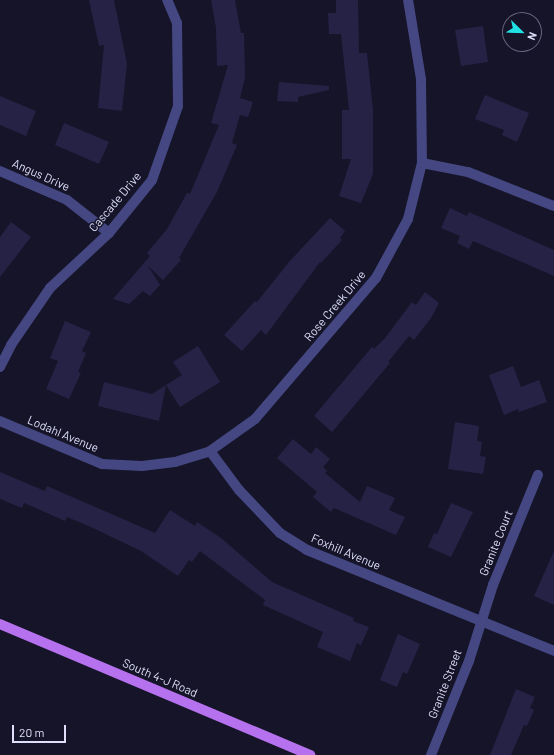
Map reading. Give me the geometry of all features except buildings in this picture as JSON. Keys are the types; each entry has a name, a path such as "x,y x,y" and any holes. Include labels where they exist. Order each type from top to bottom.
{"main road":[{"name":"South 4-J Road","path":"0,624 310,755"}],"street":[{"name":"Cascade Drive","path":"0,367 11,345 50,288 109,233 152,180 178,106 177,22 167,0"},
{"name":"Rose Creek Drive","path":"210,450 255,419 376,278 408,219 422,163 421,80 408,0"},
{"path":"422,163 468,172 554,206"},
{"name":"Angus Drive","path":"0,171 67,200 109,233"},
{"name":"Lodahl Avenue","path":"0,421 102,464 142,466 175,462 210,450"},
{"name":"Foxhill Avenue","path":"210,450 239,490 280,533 306,550 554,652"},
{"name":"Granite Court","path":"482,622 493,585 538,475"},
{"name":"Granite Street","path":"431,755 482,622"}]}
